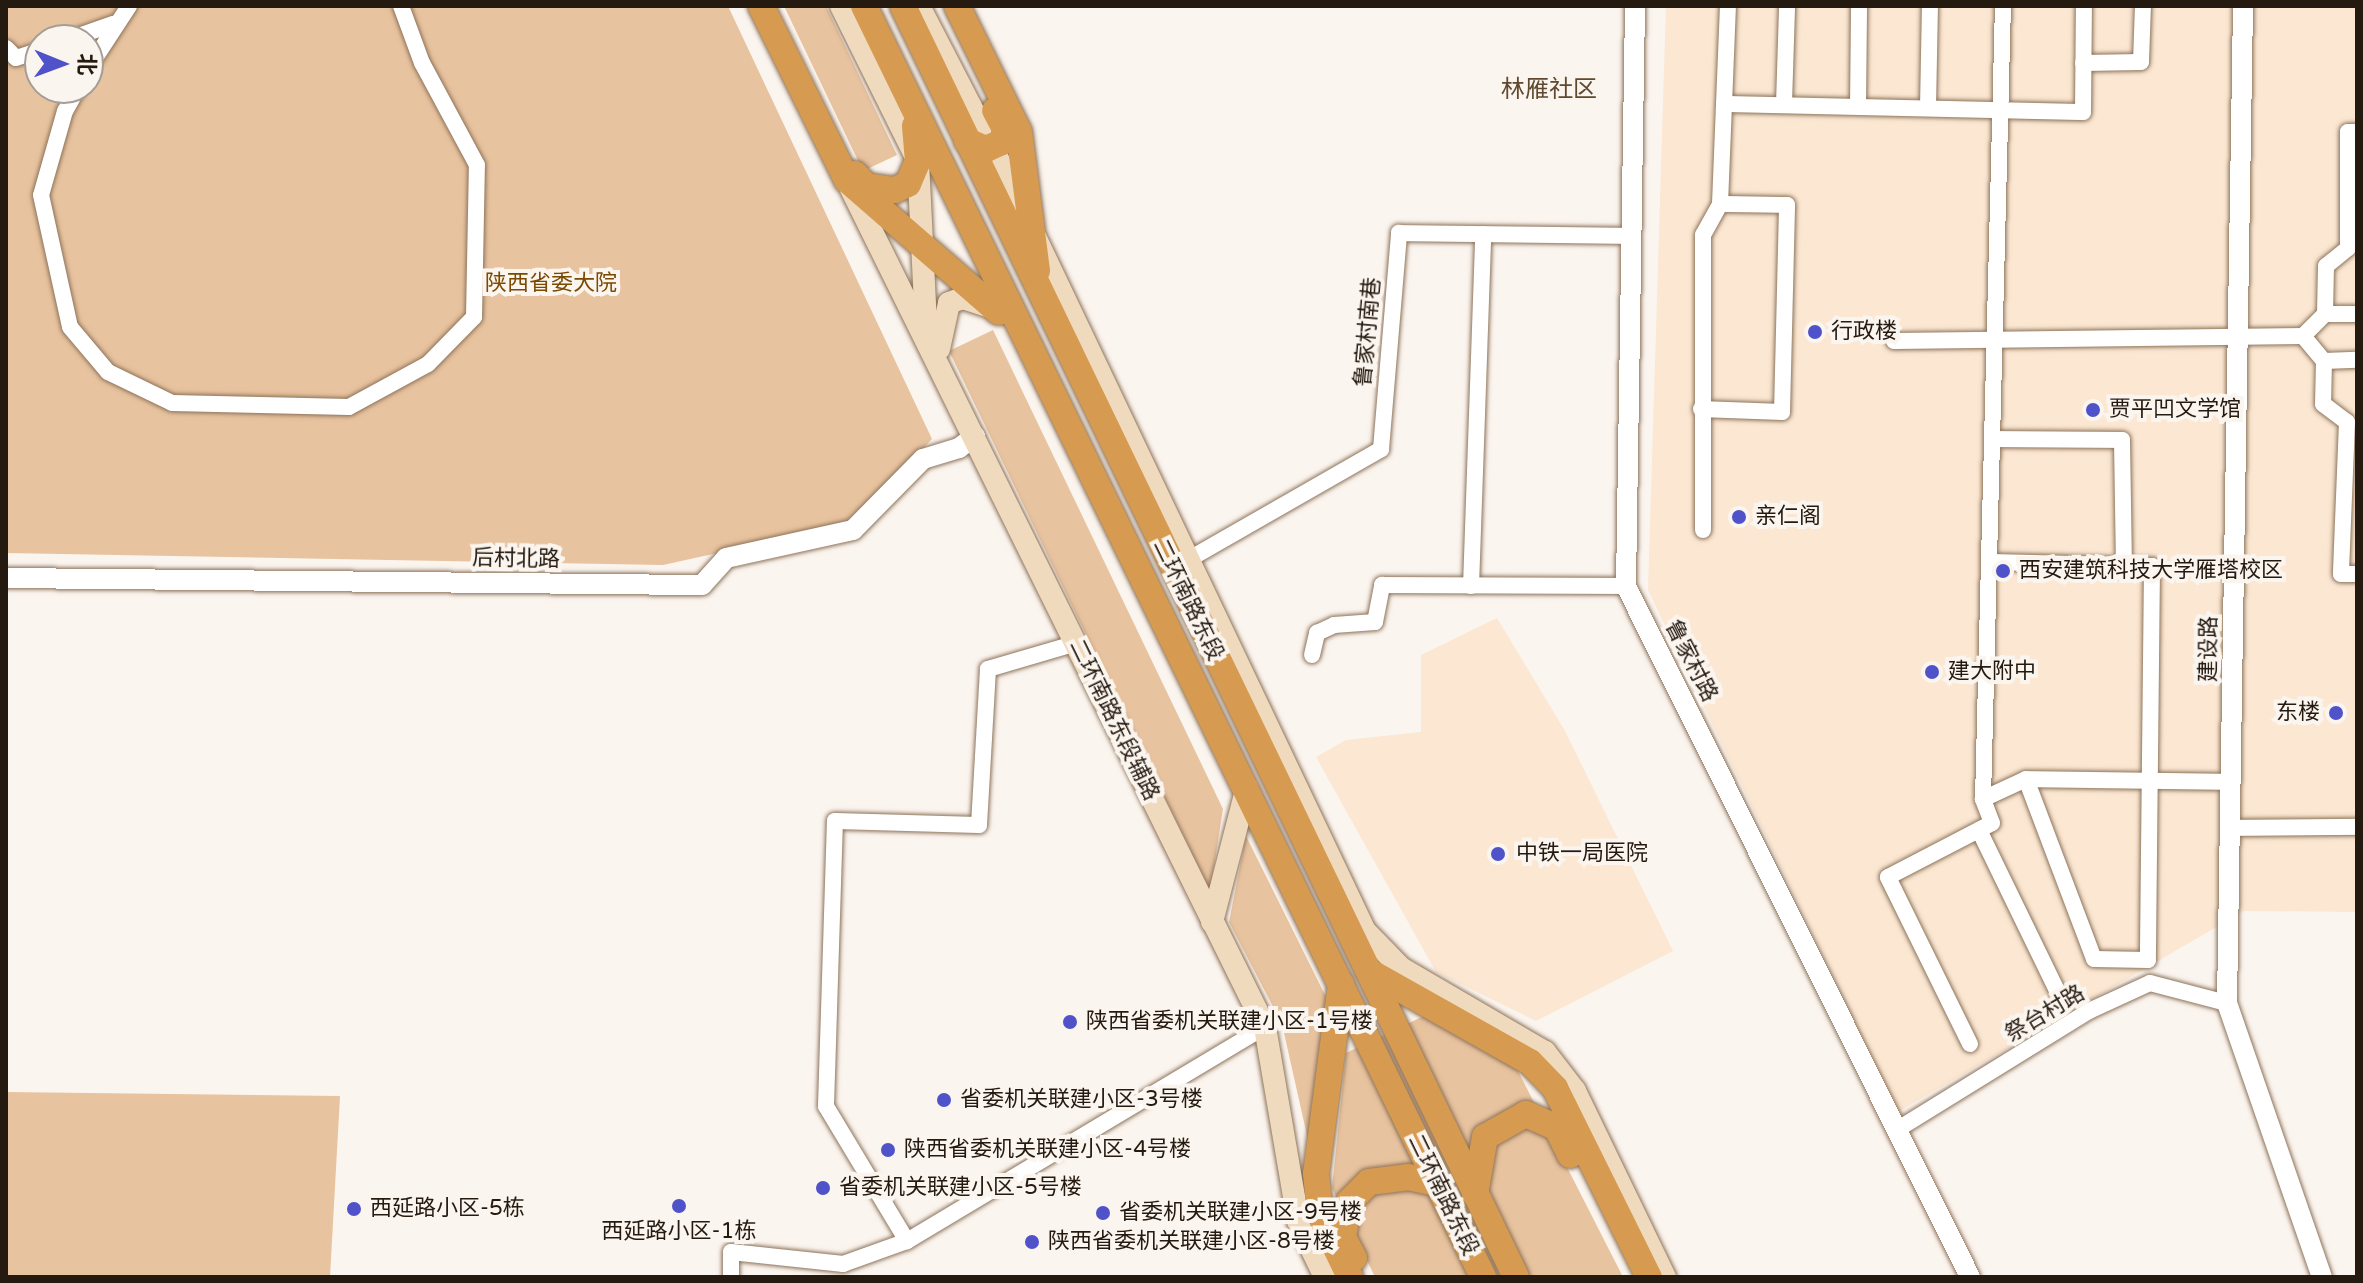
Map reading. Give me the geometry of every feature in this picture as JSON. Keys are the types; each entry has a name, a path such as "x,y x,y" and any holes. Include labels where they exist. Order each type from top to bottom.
{"highway":[{"path":"761,6 847,180 998,311"},
{"path":"774,6 856,176 866,186 895,190 908,184 917,148"},
{"path":"864,6 1046,383"},
{"name":"二环南路东段","path":"903,6 1516,1277"},
{"path":"944,6 1005,129 996,148 977,148 967,141"},
{"path":"957,6 1019,132 1040,294"},
{"path":"911,107 917,148 1022,357 1046,383"},
{"name":"二环南路东段","path":"1046,383 1247,787 1483,1277"},
{"path":"1372,973 1530,1062 1555,1088 1649,1277"},
{"path":"1341,984 1316,1173 1320,1215 1350,1277"},
{"path":"1475,1194 1485,1137 1526,1114 1557,1128 1629,1277"},
{"path":"1363,1277 1343,1237 1349,1202 1369,1182 1408,1177 1437,1183"}],"main road":[{"path":"841,6 917,148 926,332"},
{"path":"919,6 976,124 996,148 1031,228 1191,558 1365,931"},
{"path":"967,141 1031,228"},
{"name":"二环南路东段辅路","path":"847,180 926,332 1265,1027 1298,1221 1325,1277"},
{"path":"939,359 939,334 949,303 963,298 998,311"},
{"path":"1212,922 1247,787"},
{"path":"1336,903 1401,968 1545,1052 1575,1091 1665,1277"}],"street":[{"path":"104,40 129,6"},
{"path":"69,104 41,195 70,327 108,372 172,403 349,407 428,364 474,317 477,165 422,63 401,6"},
{"name":"鲁家村路","path":"1635,6 1626,586 1970,1277"},
{"path":"1703,530 1703,235 1720,204 1728,6"},
{"path":"1784,104 1787,6"},
{"path":"1858,106 1859,6"},
{"path":"1928,108 1930,6"},
{"path":"1970,1044 1888,877 1992,823 1983,799 2003,6"},
{"path":"1724,104 2083,112 2084,6"},
{"path":"2083,63 2141,62 2143,6"},
{"name":"建设路","path":"2243,6 2227,1003 2322,1277"},
{"path":"104,27 113,24"},
{"path":"6,48 16,58 24,55"},
{"path":"1894,341 2238,340 2303,336 2325,314 2326,266 2352,254 2353,132"},
{"path":"1701,409 1782,412 1787,205 1720,204"},
{"name":"鲁家村南巷","path":"1191,558 1381,449 1399,233 1630,236"},
{"path":"1471,586 1483,234"},
{"path":"2325,314 2357,314"},
{"path":"2303,336 2324,361 2323,404 2352,415 2341,574 2357,574"},
{"path":"2324,361 2357,360"},
{"name":"后村北路","path":"6,578 702,585 726,558 853,530 923,459 959,448 975,436"},
{"path":"1994,439 2122,440 2124,565"},
{"path":"1990,562 2152,566 2148,960 2094,959 2026,779"},
{"path":"1312,655 1317,633 1334,625 1375,622 1382,585 1626,586"},
{"path":"907,1241 826,1106 835,821 979,825 988,669 1077,643"},
{"path":"1983,799 2026,779 2231,782"},
{"path":"2230,828 2357,827"},
{"path":"1979,830 2060,997"},
{"name":"祭台村路","path":"1898,1129 2089,1011 2150,983 2227,1003"},
{"path":"731,1277 731,1252 843,1264 907,1241 1265,1027"}],"shaded area":[{"name":"西安建筑科技大学雁塔校区","path":"1666,6 2357,6 2357,912 2244,911 1898,1112 1648,590"},
{"name":"中铁一局医院","path":"1497,618 1565,731 1673,951 1536,1021 1436,972 1316,757 1346,740 1421,732 1421,655"}],"green space":[{"name":"陕西省委大院","path":"6,6 728,6 932,439 853,523 663,565 6,553"},
{"path":"784,6 826,6 897,155 863,171"},
{"path":"993,330 1223,809 1210,891 949,351"},
{"path":"1246,836 1328,1001 1310,1149 1282,1024 1229,922"},
{"path":"1428,1014 1516,1067 1623,1277 1375,1277 1332,1188 1346,1053"},
{"path":"6,1092 340,1096 330,1277 6,1277"}],"place":[{"name":"行政楼","path":"1815,332"},
{"name":"贾平凹文学馆","path":"2093,410"},
{"name":"亲仁阁","path":"1739,517"},
{"name":"西安建筑科技大学雁塔校区","path":"2003,571"},
{"name":"建大附中","path":"1932,672"},
{"name":"东楼","path":"2336,713"},
{"name":"中铁一局医院","path":"1498,854"},
{"name":"陕西省委机关联建小区-1号楼","path":"1070,1022"},
{"name":"省委机关联建小区-3号楼","path":"944,1100"},
{"name":"陕西省委机关联建小区-4号楼","path":"888,1150"},
{"name":"省委机关联建小区-5号楼","path":"823,1188"},
{"name":"西延路小区-1栋","path":"679,1206"},
{"name":"西延路小区-5栋","path":"354,1209"},
{"name":"省委机关联建小区-9号楼","path":"1103,1213"},
{"name":"陕西省委机关联建小区-8号楼","path":"1032,1242"}],"district":[{"name":"林雁社区","path":"1549,90"}]}
